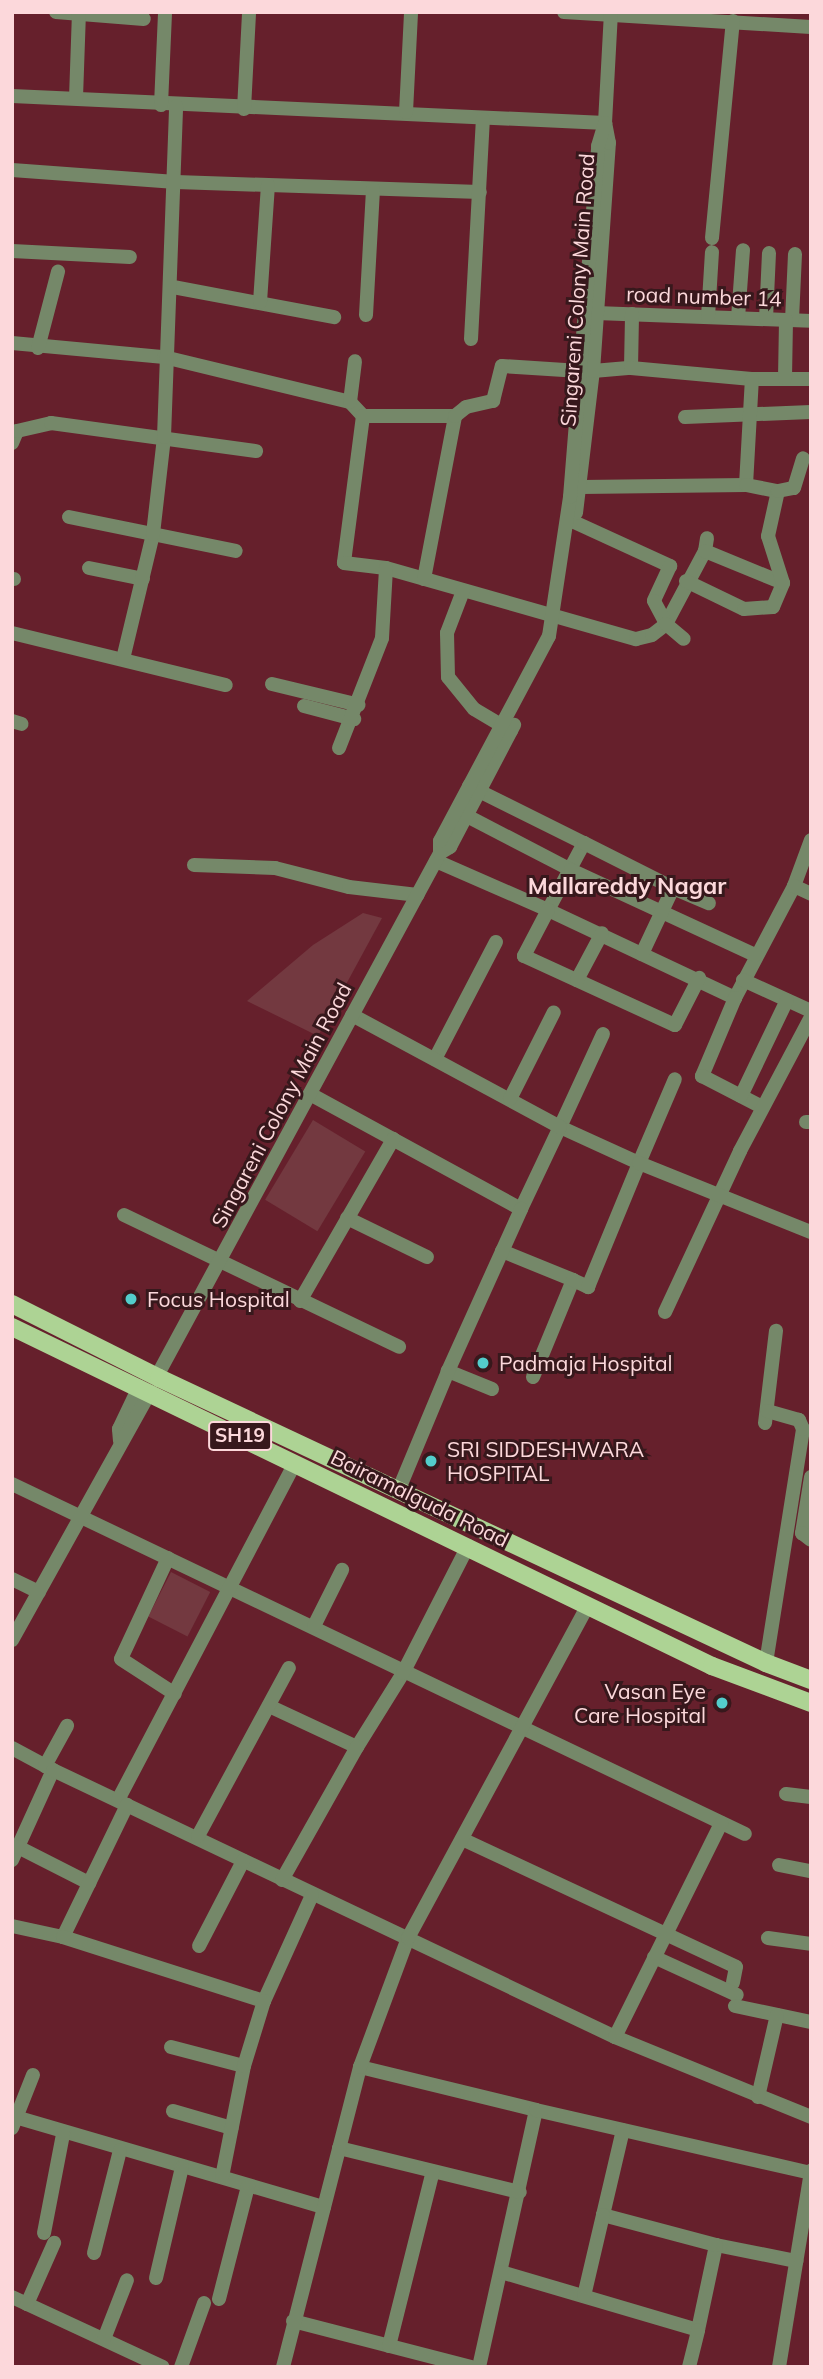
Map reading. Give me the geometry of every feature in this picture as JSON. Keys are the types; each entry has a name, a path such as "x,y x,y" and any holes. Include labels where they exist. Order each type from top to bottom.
{"main road":[{"name":"Bairamalguda Road","path":"12,1304 149,1385 295,1463 712,1667 811,1703"},
{"name":"Bairamalguda Road","path":"12,1326 399,1489 766,1663 802,1677"},
{"path":"787,1696 802,1677"}],"street":[{"path":"56,12 144,19"},
{"path":"160,105 165,12"},
{"path":"244,109 249,12"},
{"path":"406,112 411,12"},
{"path":"564,12 733,21 791,19 811,27"},
{"path":"76,99 79,13"},
{"path":"12,96 176,106 406,112 484,119 606,123 610,14"},
{"path":"708,317 733,21"},
{"path":"123,659 153,534 164,437 164,357 173,287 176,106"},
{"path":"471,339 484,119"},
{"name":"Singareni Colony Main Road","path":"589,340 596,313 609,143 606,123"},
{"name":"Singareni Colony Main Road","path":"559,615 587,371 595,167 606,123"},
{"path":"12,170 176,182 481,192"},
{"path":"260,302 268,185"},
{"path":"366,315 373,190"},
{"path":"12,250 130,257"},
{"path":"738,318 743,250"},
{"path":"766,319 769,253"},
{"path":"785,378 796,254"},
{"path":"38,348 58,272"},
{"path":"173,287 334,317"},
{"name":"road number 14","path":"596,313 811,321"},
{"path":"631,368 632,314"},
{"path":"12,343 38,348 164,357 350,402 363,416 456,416"},
{"path":"350,402 355,362"},
{"path":"424,579 456,416 466,407 493,401 502,366 587,371 631,368 752,379 811,379"},
{"path":"746,485 752,379"},
{"path":"685,417 811,412"},
{"path":"363,416 344,563 386,568 636,639 652,635 666,624 706,545 783,583"},
{"path":"12,443 18,431 51,423 256,451"},
{"name":"Singareni Colony Main Road","path":"12,1640 120,1440 128,1435 149,1385 222,1262 438,857 440,841 475,788 507,728 559,615 581,487 580,440"},
{"path":"581,487 746,485 778,491 794,488 803,458"},
{"path":"685,582 744,609 758,611 772,607 783,583 768,543 778,491"},
{"path":"69,517 236,551"},
{"path":"575,522 670,566 654,601 666,624 684,639"},
{"path":"89,568 143,579"},
{"path":"339,748 356,712 382,638 386,568"},
{"path":"463,592 447,633 448,677 474,709 507,728"},
{"path":"12,633 226,685"},
{"path":"272,684 356,712"},
{"path":"304,706 356,712"},
{"path":"475,788 709,903"},
{"name":"Singareni Colony Main Road","path":"438,857 450,848 467,816 475,788"},
{"path":"467,816 662,914 755,955"},
{"path":"762,1107 702,1076 734,998 794,886 811,840"},
{"path":"584,843 524,956 675,1025 699,978"},
{"path":"438,857 548,910 603,933 642,954 699,978 734,998"},
{"path":"194,865 275,868 349,887 418,895"},
{"path":"794,886 811,894"},
{"path":"642,954 674,888"},
{"path":"578,980 603,933"},
{"path":"435,1059 496,942"},
{"path":"743,980 811,1011"},
{"path":"741,1096 787,1000"},
{"path":"510,1099 554,1012"},
{"path":"352,1015 559,1127 639,1163 811,1232"},
{"path":"665,1312 762,1107 811,1017"},
{"path":"399,1489 448,1371 603,1034"},
{"path":"502,1251 588,1287 675,1079"},
{"path":"310,1094 521,1209"},
{"path":"300,1301 393,1139"},
{"path":"124,1215 399,1347"},
{"path":"347,1218 428,1257"},
{"path":"533,1377 573,1280"},
{"path":"766,1663 803,1429 799,1420 766,1417 776,1331"},
{"path":"448,1371 492,1389"},
{"path":"63,1937 89,1883 122,1802 295,1463"},
{"path":"811,1477 802,1533 811,1540"},
{"path":"12,1484 745,1834"},
{"path":"282,1880 357,1747 403,1673 468,1546"},
{"path":"168,1558 121,1659 175,1694"},
{"path":"314,1626 342,1570"},
{"path":"12,1579 39,1592"},
{"path":"283,2367 360,2067 408,1938 588,1605"},
{"path":"198,1836 289,1668"},
{"path":"270,1706 357,1747"},
{"path":"66,1726 15,1853 89,1883"},
{"path":"12,1748 49,1768 198,1836 312,1895 615,2037 811,2118"},
{"path":"786,1794 811,1797"},
{"path":"615,2037 720,1823"},
{"path":"462,1839 736,1967 735,1995"},
{"path":"199,1946 243,1861"},
{"path":"779,1865 811,1871"},
{"path":"222,2177 244,2066 264,2001 312,1895"},
{"path":"12,1926 63,1937 264,2001"},
{"path":"768,1937 811,1944"},
{"path":"654,1957 778,2015 811,2022"},
{"path":"758,2097 778,2015"},
{"path":"171,2047 244,2066"},
{"path":"360,2067 811,2172 779,2367"},
{"path":"33,2075 14,2120 324,2207"},
{"path":"479,2367 520,2192 536,2110"},
{"path":"173,2111 232,2128"},
{"path":"584,2296 623,2130"},
{"path":"27,2304 49,2238 63,2134"},
{"path":"339,2148 520,2192"},
{"path":"94,2253 120,2150"},
{"path":"156,2278 182,2167"},
{"path":"388,2346 433,2171"},
{"path":"219,2299 248,2186"},
{"path":"603,2215 716,2245 796,2260"},
{"path":"689,2367 716,2245"},
{"path":"500,2272 698,2330"},
{"path":"104,2339 127,2280"},
{"path":"12,2297 163,2367"},
{"path":"181,2367 204,2303"},
{"path":"293,2321 471,2367"}],"shaded area":[{"path":"363,913 382,918 318,1036 247,1001 313,945"},
{"path":"313,1120 365,1151 317,1231 265,1200"},
{"path":"171,1572 210,1592 188,1637 148,1617"}],"place":[{"name":"Focus Hospital","path":"131,1299"},
{"name":"Padmaja Hospital","path":"483,1363"},
{"name":"SRI SIDDESHWARA HOSPITAL","path":"431,1461"},
{"name":"Vasan Eye Care Hospital","path":"722,1703"}],"district":[{"name":"Mallareddy Nagar","path":"627,886"}]}
